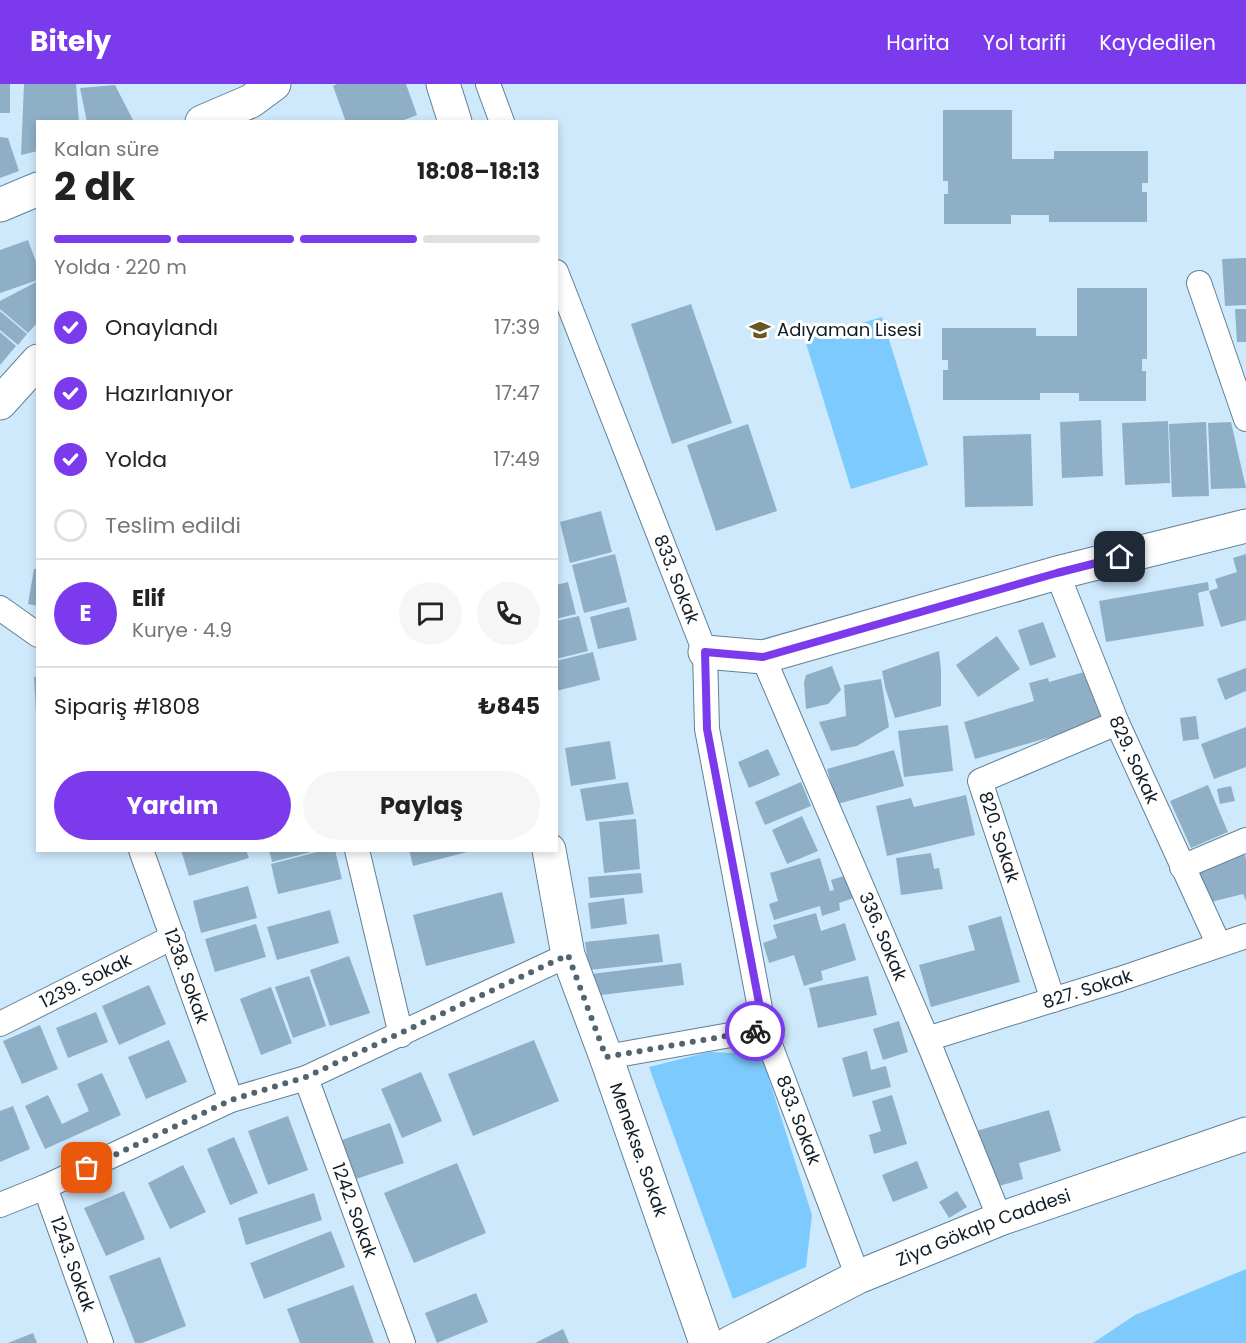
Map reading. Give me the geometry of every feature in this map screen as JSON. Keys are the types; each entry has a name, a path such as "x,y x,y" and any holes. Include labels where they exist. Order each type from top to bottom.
{"street":[{"path":"443,84 454,120"},
{"path":"488,84 501,120"},
{"path":"207,120 255,102"},
{"path":"0,205 36,190"},
{"name":"833. Sokak","path":"558,277 705,652 707,729 764,1029 858,1277"},
{"path":"1199,283 1246,419"},
{"path":"0,404 36,364"},
{"path":"705,652 763,657 1057,573 1246,526"},
{"name":"829. Sokak","path":"1057,573 1117,723 1219,945"},
{"path":"0,608 36,634"},
{"name":"336. Sokak","path":"763,657 927,1039 1000,1219"},
{"name":"820. Sokak","path":"1053,1000 980,781 1117,723"},
{"path":"1182,867 1246,840"},
{"name":"1238. Sokak","path":"142,852 231,1100"},
{"path":"357,852 401,1035"},
{"name":"Menekse. Sokak","path":"549,852 568,955 706,1343"},
{"name":"827. Sokak","path":"927,1039 1246,936"},
{"name":"1239. Sokak","path":"0,1024 173,937"},
{"path":"0,1205 45,1187 231,1100 306,1077 401,1035 568,955"},
{"path":"606,1057 764,1029"},
{"name":"1242. Sokak","path":"306,1077 403,1343"},
{"name":"Ziya Gökalp Caddesi","path":"730,1343 858,1277 1000,1219 1246,1134"},
{"name":"1243. Sokak","path":"45,1187 100,1343"}],"shaded area":[{"path":"882,317 928,465 851,489 805,340"},
{"path":"709,1052 761,1054 812,1215 806,1267 733,1299 649,1067"},
{"path":"1246,1269 1246,1343 1093,1343 1135,1315"}],"building":[{"path":"0,84 10,84 10,113 0,113"},
{"path":"24,84 76,84 79,120 36,120 36,151 21,155"},
{"path":"337,84 406,84 417,115 404,120 345,120 333,86"},
{"path":"115,85 133,120 87,120 80,88"},
{"path":"943,110 1012,110 1012,159 1054,159 1054,151 1148,151 1148,183 1142,183 1142,192 1147,192 1147,222 1049,222 1049,215 1011,215 1011,224 944,224 944,194 948,194 948,181 943,181"},
{"path":"0,137 8,138 19,171 0,178"},
{"path":"28,240 36,262 36,281 0,293 0,250"},
{"path":"1246,258 1246,305 1225,306 1222,259"},
{"path":"36,282 36,324 28,333 0,309 0,301"},
{"path":"1077,288 1147,288 1147,359 1142,359 1142,371 1146,371 1146,401 1079,401 1079,393 1040,393 1040,400 943,400 943,370 948,370 948,360 942,360 942,328 1036,328 1036,336 1077,336"},
{"path":"691,304 732,423 672,444 631,324"},
{"path":"1235,309 1246,309 1246,342 1237,342"},
{"path":"0,311 27,334 18,345 0,330"},
{"path":"0,332 16,346 0,365"},
{"path":"1101,420 1103,476 1062,478 1060,422"},
{"path":"1168,421 1170,483 1125,485 1122,423"},
{"path":"1206,422 1209,496 1172,497 1169,424"},
{"path":"1231,422 1246,488 1211,489 1208,423"},
{"path":"748,424 777,511 716,531 687,445"},
{"path":"1031,434 1033,506 965,507 963,436"},
{"path":"601,511 612,552 570,563 560,522"},
{"path":"615,554 627,602 584,613 572,565"},
{"path":"1246,554 1246,620 1221,627 1209,591 1218,588 1215,579 1237,572 1233,558"},
{"path":"34,569 36,569 36,606 28,604"},
{"path":"568,582 576,614 558,618 558,584"},
{"path":"1208,582 1209,590 1198,593 1204,626 1106,642 1099,601"},
{"path":"629,607 637,640 598,649 590,617"},
{"path":"579,616 588,651 558,658 558,621"},
{"path":"1043,622 1056,657 1030,666 1018,630"},
{"path":"997,636 1020,669 978,697 956,665"},
{"path":"939,651 941,706 895,718 882,671"},
{"path":"593,652 600,680 558,690 558,661"},
{"path":"832,666 841,690 828,704 806,709 804,683 806,675"},
{"path":"1246,668 1246,691 1225,700 1217,679"},
{"path":"1091,670 1106,721 975,759 964,722 1034,701 1029,683 1048,678 1049,682"},
{"path":"34,677 36,677 36,712"},
{"path":"881,679 889,727 857,746 831,751 819,722 846,716 844,685"},
{"path":"1196,716 1199,739 1183,741 1180,718"},
{"path":"948,725 953,771 904,777 898,731"},
{"path":"1246,727 1246,767 1214,779 1201,744"},
{"path":"610,741 616,779 571,786 565,748"},
{"path":"768,749 780,775 749,788 738,762"},
{"path":"894,750 904,786 837,804 827,769"},
{"path":"628,782 634,814 586,821 580,789"},
{"path":"801,782 811,806 765,825 755,802"},
{"path":"1208,785 1228,832 1191,848 1170,801"},
{"path":"1231,786 1235,801 1220,804 1217,789"},
{"path":"966,795 975,835 887,856 876,806 911,798 914,807"},
{"path":"802,816 818,851 787,864 772,830"},
{"path":"636,819 640,869 604,873 599,822"},
{"path":"1244,851 1246,901 1243,894 1207,903 1196,864"},
{"path":"182,852 247,852 249,858 189,876"},
{"path":"270,852 311,852 272,862"},
{"path":"317,852 335,852 342,879 278,894 271,864"},
{"path":"410,852 467,852 413,866"},
{"path":"931,853 934,869 939,868 943,889 901,895 896,858"},
{"path":"820,858 830,891 834,890 831,880 847,875 854,898 839,903 840,910 822,916 820,906 774,920 769,904 778,901 770,873"},
{"path":"641,873 643,893 590,898 588,877"},
{"path":"248,886 257,918 201,933 193,901"},
{"path":"502,892 515,943 426,966 413,915"},
{"path":"624,898 627,924 591,929 588,903"},
{"path":"330,910 339,943 277,960 267,927"},
{"path":"816,913 821,931 845,923 856,960 821,971 823,980 804,986 794,955 769,963 763,943 777,938 773,925"},
{"path":"1001,916 1020,982 931,1007 919,965 975,950 968,926"},
{"path":"256,924 266,957 215,972 205,939"},
{"path":"659,934 663,962 589,970 585,942"},
{"path":"349,956 370,1013 330,1026 310,970"},
{"path":"681,963 684,985 593,996 591,974"},
{"path":"309,976 326,1026 293,1038 275,987"},
{"path":"868,976 877,1015 818,1028 809,988"},
{"path":"149,985 166,1024 119,1045 102,1006"},
{"path":"271,987 292,1043 261,1055 240,999"},
{"path":"96,1012 108,1042 68,1058 56,1028"},
{"path":"899,1021 908,1052 883,1060 873,1029"},
{"path":"40,1025 58,1069 22,1084 3,1041"},
{"path":"169,1040 187,1082 146,1099 128,1057"},
{"path":"534,1040 559,1101 473,1136 448,1074"},
{"path":"867,1051 871,1070 886,1066 891,1087 853,1097 842,1058"},
{"path":"421,1072 442,1121 402,1138 381,1089"},
{"path":"102,1073 121,1115 45,1149 25,1106 48,1095 62,1124 89,1111 77,1084"},
{"path":"892,1095 907,1144 874,1154 869,1135 881,1131 872,1101"},
{"path":"13,1106 30,1149 0,1162 0,1111"},
{"path":"1049,1110 1061,1151 1019,1163 1023,1179 992,1188 976,1131"},
{"path":"288,1116 308,1170 268,1185 248,1131"},
{"path":"390,1123 404,1163 356,1179 342,1140"},
{"path":"234,1137 258,1193 230,1205 207,1149"},
{"path":"917,1161 928,1188 893,1202 882,1175"},
{"path":"457,1163 486,1233 414,1263 384,1193"},
{"path":"183,1165 206,1212 170,1229 148,1183"},
{"path":"124,1191 145,1239 106,1256 84,1208"},
{"path":"957,1191 967,1207 949,1218 939,1202"},
{"path":"314,1193 322,1220 246,1245 238,1218"},
{"path":"331,1231 345,1267 264,1299 250,1263"},
{"path":"160,1257 186,1326 142,1343 135,1343 109,1276"},
{"path":"353,1285 374,1343 300,1343 287,1309"},
{"path":"476,1293 488,1322 437,1343 425,1313"},
{"path":"563,1329 569,1343 535,1343"},
{"path":"33,1333 37,1343 8,1343"}],"way so far":[{"path":"87,1168 231,1100 306,1077 401,1035 568,955 606,1057 755,1031"}],"place":[{"name":"Adıyaman Lisesi","path":"760,330"}],"route":[{"path":"755,1031 764,1029 707,729 705,652 763,657 1120,557"}]}
